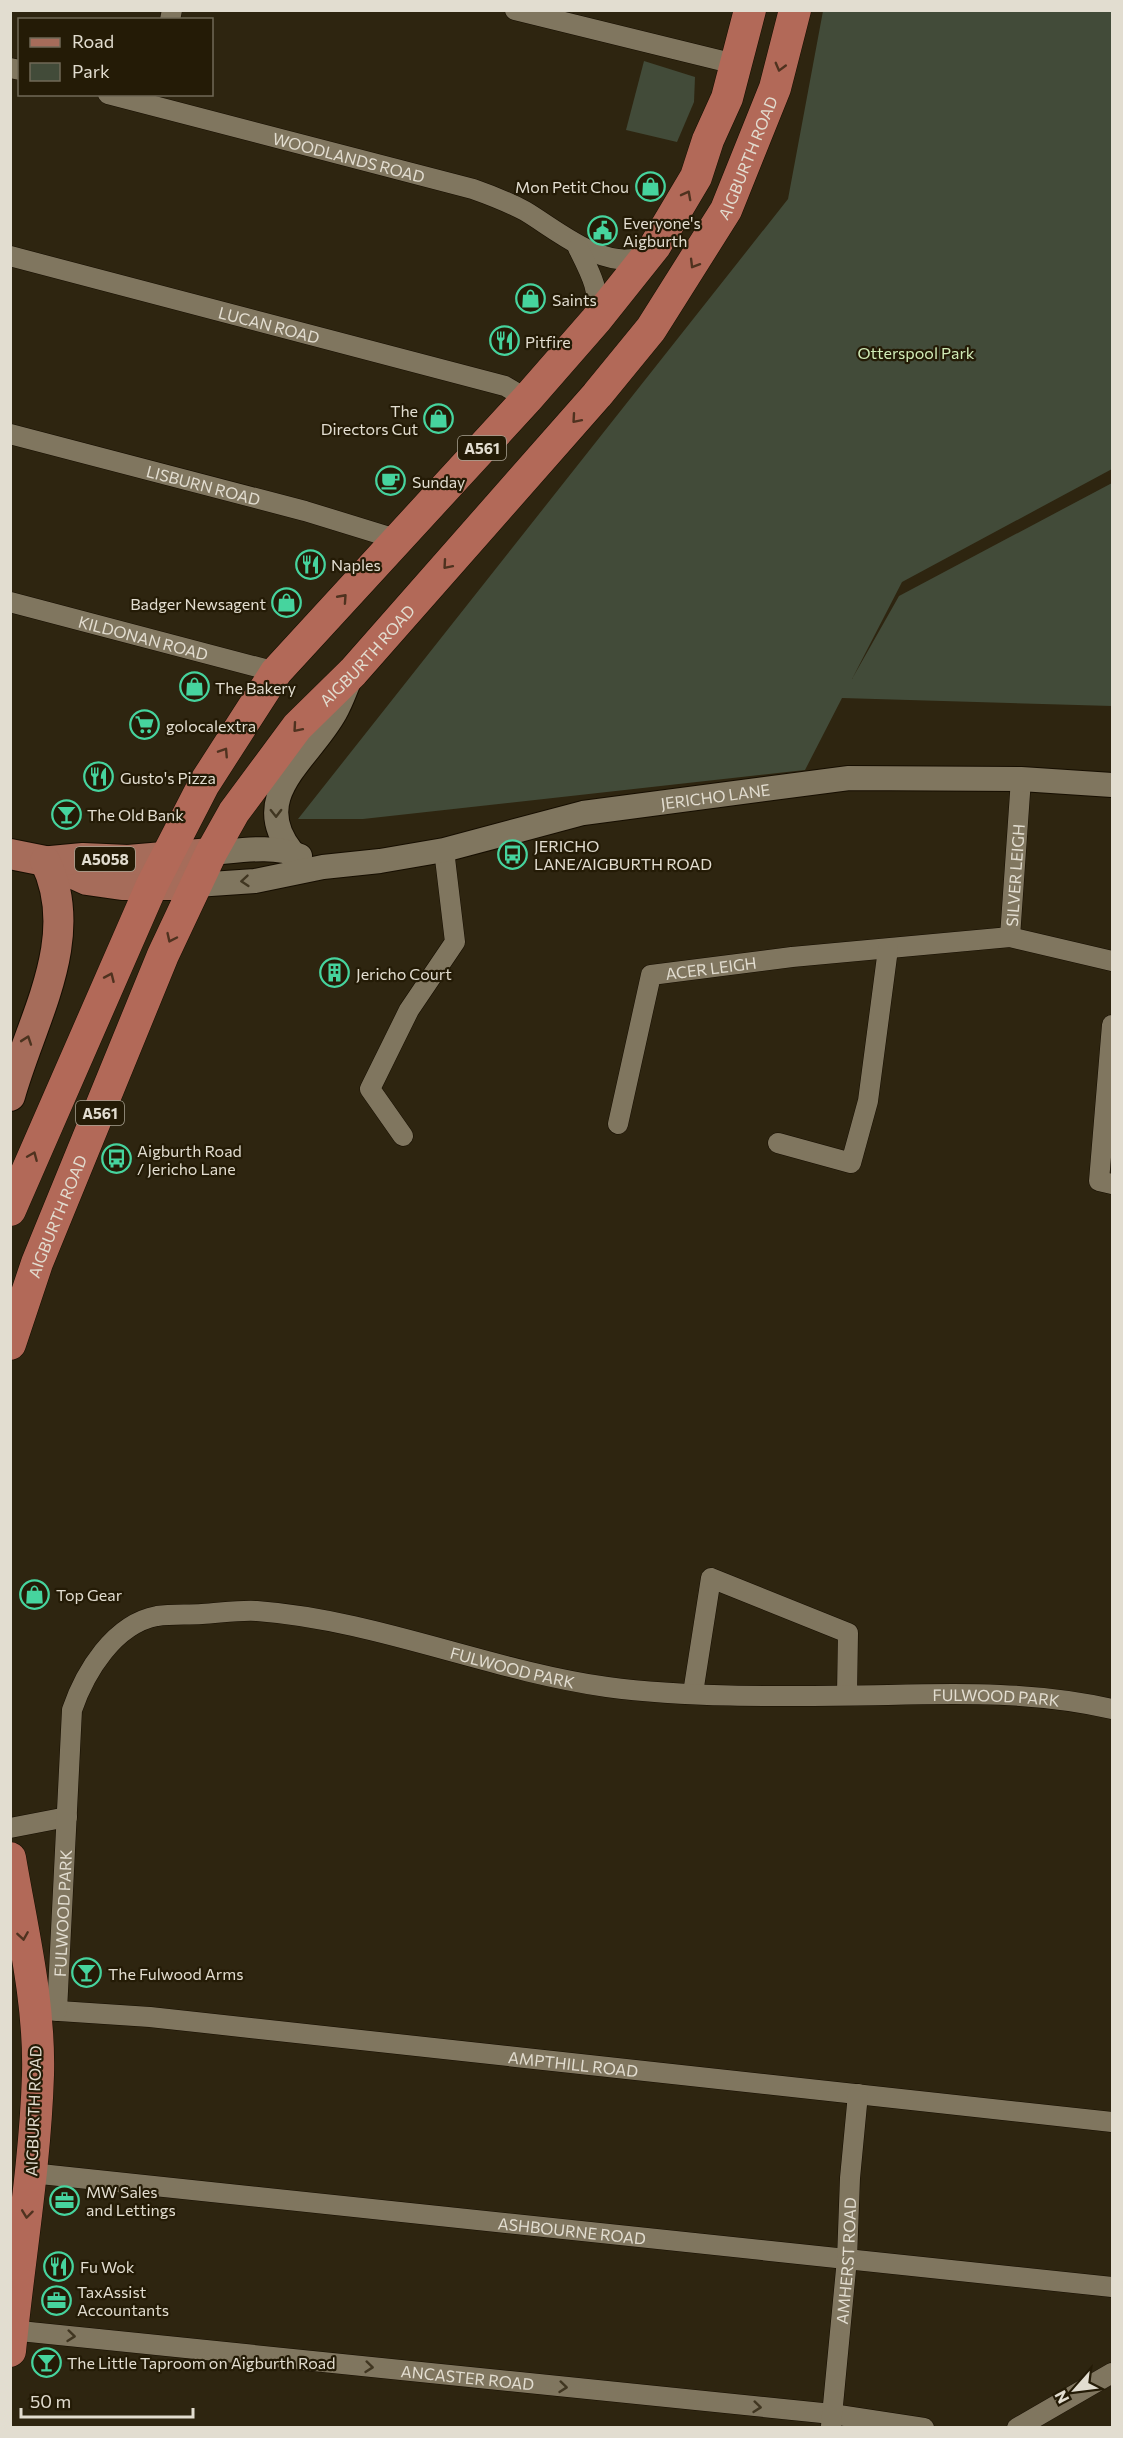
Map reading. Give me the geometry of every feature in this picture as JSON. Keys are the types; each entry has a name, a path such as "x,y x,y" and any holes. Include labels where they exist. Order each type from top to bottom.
{"highway":[{"name":"A561","path":"10,1210 158,872 204,784 276,672 527,399 596,320 655,246 696,177 708,140 727,98 750,10"},
{"name":"AIGBURTH ROAD","path":"10,1344 37,1263 163,956 211,853 234,812 297,727 353,672 597,395 651,329 726,210 775,88 795,10"},
{"name":"AIGBURTH ROAD","path":"10,1858 46,2010 38,2073 31,2173 11,2337"}],"main road":[{"name":"A5058","path":"10,854 45,861 87,880 122,885 211,853"},
{"path":"10,1096 54,962 60,935 59,901 45,861"},
{"name":"A5058","path":"158,872 196,885"}],"street":[{"path":"515,10 735,64"},
{"name":"WOODLANDS ROAD","path":"122,96 149,100 473,189 523,210 578,248 627,261 646,255 655,246"},
{"path":"578,248 596,292 599,305 596,320"},
{"name":"LUCAN ROAD","path":"10,256 505,386 527,399"},
{"name":"LISBURN ROAD","path":"10,434 305,511 396,539"},
{"name":"KILDONAN ROAD","path":"10,602 276,672"},
{"path":"292,852 277,827 276,802 283,785 335,714 353,672"},
{"name":"JERICHO LANE","path":"196,885 255,880 324,867 380,861 444,850 583,813 849,777 1021,779 1113,785"},
{"name":"SILVER LEIGH","path":"1021,779 1010,937 1113,961"},
{"path":"211,853 259,850 292,852 324,867"},
{"path":"404,1136 370,1089 409,1010 455,942 444,850"},
{"name":"ACER LEIGH","path":"618,1124 651,975 792,957 1010,937"},
{"path":"778,1143 851,1163 868,1101 888,949"},
{"path":"1113,1025 1099,1181 1113,1184"},
{"path":"693,1693 711,1578 848,1634 847,1695"},
{"name":"FULWOOD PARK","path":"46,2010 67,1817 72,1710 83,1680 102,1653 124,1632 155,1616 255,1611 332,1622 417,1641 522,1670 607,1687 693,1693 847,1695 989,1693 1090,1704 1113,1709"},
{"path":"10,1828 67,1817"},
{"name":"AMPTHILL ROAD","path":"46,2010 150,2017 1113,2121"},
{"name":"AMHERST ROAD","path":"831,2421 847,2259 850,2178 858,2094"},
{"name":"ASHBOURNE ROAD","path":"31,2173 1113,2287"},
{"name":"ANCASTER ROAD","path":"11,2337 831,2421 924,2427"},
{"path":"1017,2427 1113,2373"}],"green space":[{"name":"Otterspool Park","path":"823,11 1112,11 1112,469 902,582 852,679 899,596 1112,483 1112,706 842,698 805,770 363,819 298,819 788,199"},
{"path":"644,61 695,77 694,102 677,142 626,130"}],"place":[{"name":"Mon Petit Chou","path":"650,186"},
{"name":"Everyone's Aigburth","path":"602,231"},
{"name":"Saints","path":"531,299"},
{"name":"Pitfire","path":"504,341"},
{"name":"The Directors Cut","path":"439,419"},
{"name":"Sunday","path":"391,481"},
{"name":"Naples","path":"310,564"},
{"name":"Badger Newsagent","path":"287,603"},
{"name":"The Bakery","path":"194,687"},
{"name":"golocalextra","path":"145,725"},
{"name":"Gusto's Pizza","path":"99,777"},
{"name":"The Old Bank","path":"66,814"},
{"name":"JERICHO LANE/AIGBURTH ROAD","path":"513,854"},
{"name":"Jericho Court","path":"335,973"},
{"name":"Aigburth Road / Jericho Lane","path":"116,1159"},
{"name":"Top Gear","path":"35,1594"},
{"name":"The Fulwood Arms","path":"87,1973"},
{"name":"MW Sales and Lettings","path":"65,2200"},
{"name":"Fu Wok","path":"59,2266"},
{"name":"TaxAssist Accountants","path":"56,2300"},
{"name":"The Little Taproom on Aigburth Road","path":"46,2362"}]}
